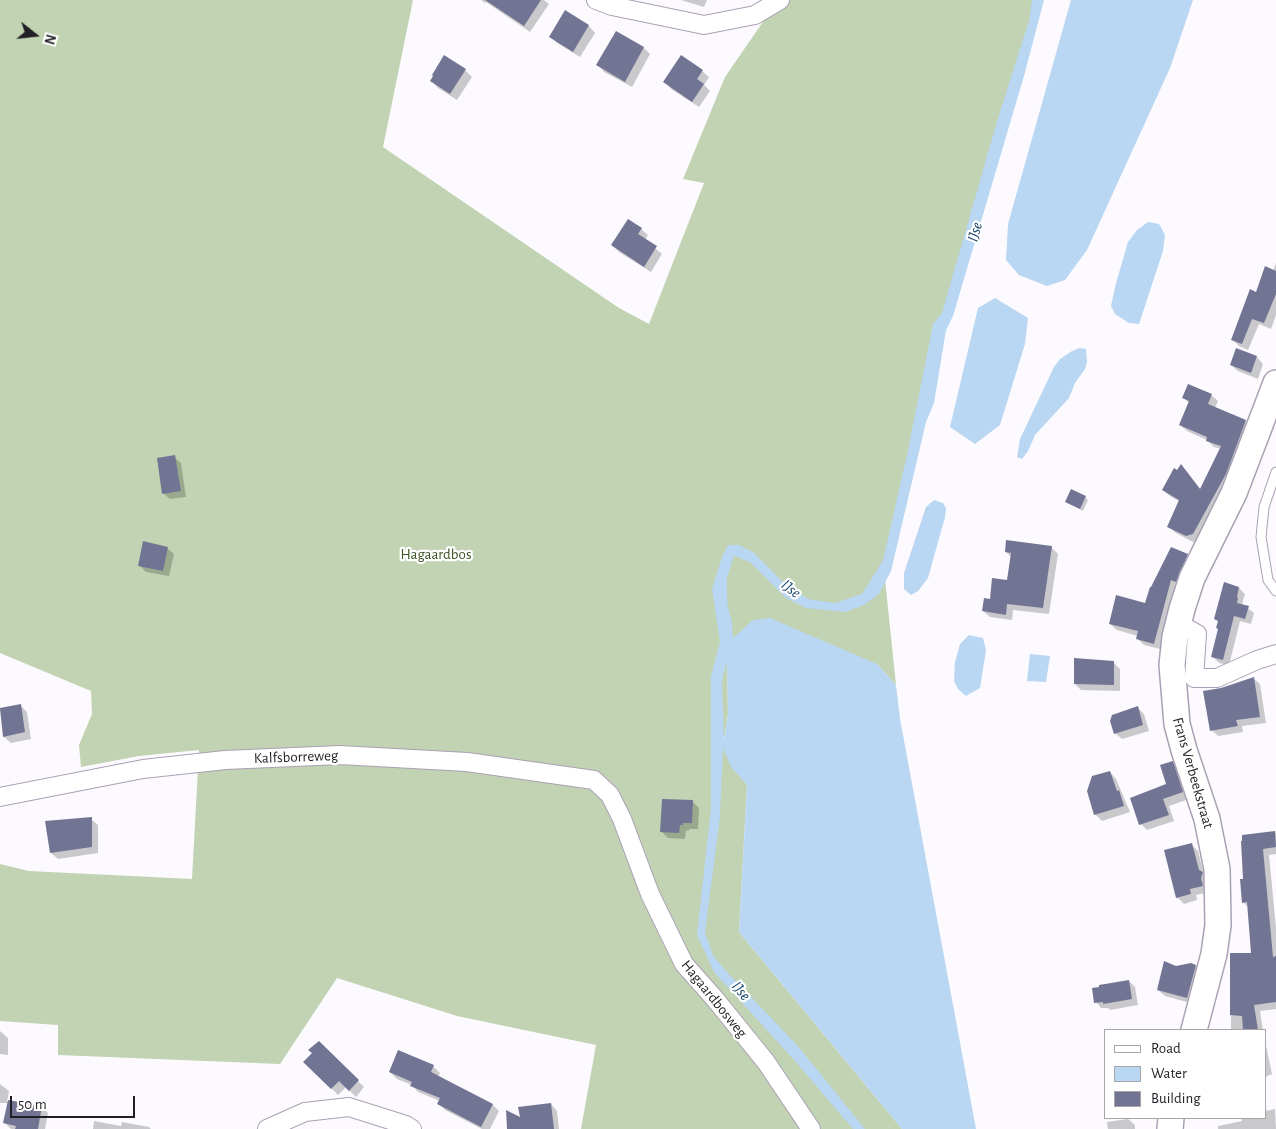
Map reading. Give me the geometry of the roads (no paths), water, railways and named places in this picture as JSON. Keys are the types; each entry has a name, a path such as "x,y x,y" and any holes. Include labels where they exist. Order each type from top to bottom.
{"main road":[{"name":"Frans Verbeekstraat","path":"1194,1029 1214,954 1218,925 1218,887 1213,844 1177,724 1172,666 1178,623 1192,578 1234,492 1276,383"}],"street":[{"path":"596,0 612,6 704,25 755,15 780,0"},
{"path":"1178,623 1197,634 1194,678 1216,678 1276,654"},
{"name":"Kalfsborreweg","path":"0,797 143,769 225,760 340,755 467,762 594,780"},
{"name":"Hagaardbosweg","path":"594,780 610,795 622,819 650,894 684,964 766,1062 811,1129"},
{"path":"267,1129 305,1112 349,1107 406,1125 412,1129"}],"lane":[{"path":"1276,472 1264,508 1262,537 1268,580 1276,591"}],"water":[{"path":"1032,0 1044,0 1024,76 953,316 946,330 934,403 926,422 891,571 879,594 864,605 845,612 806,608 786,598 745,557 735,553 723,590 732,622 733,638 753,620 770,618 877,664 896,685 900,719 976,1129 902,1129 739,932 747,785 731,767 723,748 720,816 705,933 713,955 726,971 797,1045 865,1129 853,1129 795,1061 714,972 697,935 711,808 711,676 720,642 712,589 722,557 728,545 739,545 753,552 781,580 808,599 835,603 862,594 883,560 907,455 933,324 942,313 998,118 1029,21","holes":["727,662 728,714 724,741 722,680"]},
{"path":"1071,0 1193,0 1170,68 1087,250 1065,280 1047,286 1019,275 1006,260 1008,224"},
{"path":"1148,222 1159,224 1165,235 1163,251 1139,324 1129,323 1115,314 1111,306 1128,242 1137,230"},
{"path":"995,298 1028,318 1025,344 1000,425 975,444 950,427 978,308"},
{"path":"1080,348 1086,349 1087,362 1069,398 1035,435 1022,459 1017,457 1020,439 1054,367 1060,359"},
{"path":"934,500 943,503 946,508 945,517 928,578 918,591 911,595 904,589 904,573 926,507"},
{"path":"969,635 983,638 986,650 980,688 966,696 958,689 954,681 955,662 960,644"},
{"path":"1030,654 1050,656 1046,682 1027,681"}],"waterway":[{"name":"IJse","path":"732,555 734,553 751,560"},
{"name":"IJse","path":"724,578 725,605"}],"park label":[{"name":"Hagaardbos","path":"436,554"}]}
